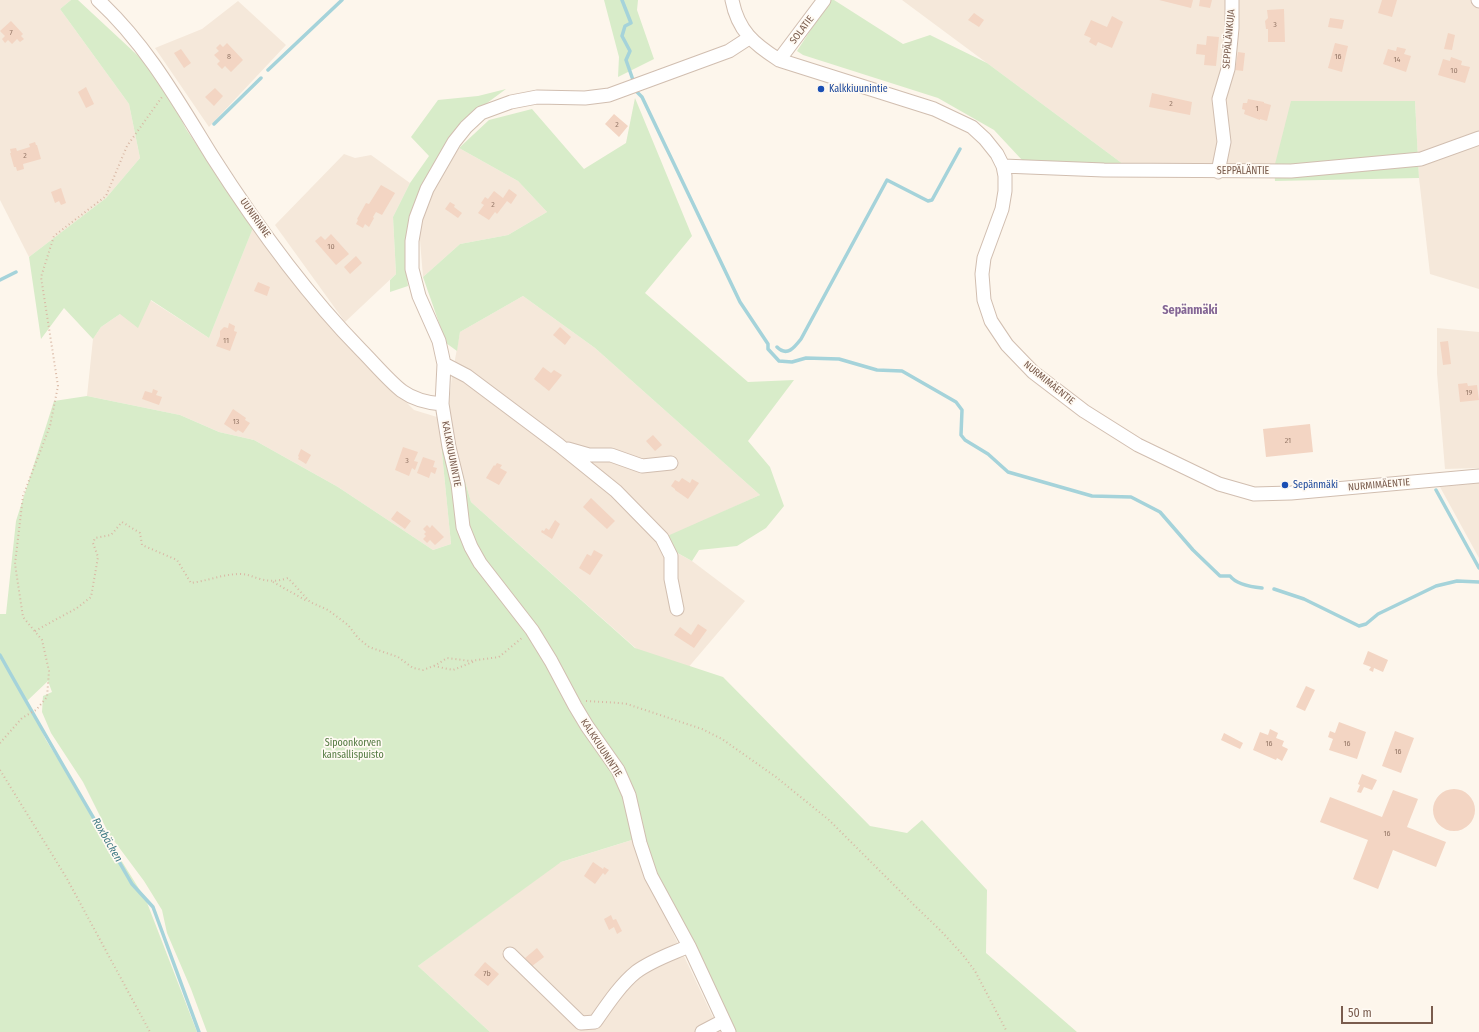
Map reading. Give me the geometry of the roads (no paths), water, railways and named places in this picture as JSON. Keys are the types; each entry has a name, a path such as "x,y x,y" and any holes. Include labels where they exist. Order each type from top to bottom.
{"street":[{"name":"UUNIRINNE","path":"98,0 119,21 170,87 243,202 316,301 338,327 402,391 428,403 442,404"},
{"name":"NURMIMÄENTIE","path":"732,0 740,25 749,38 762,49 780,60 934,109 972,127 985,139 997,154 1003,166 1006,190 1002,209 984,258 982,274 984,300 991,321 1012,351 1033,372 1084,411 1138,445 1219,484 1254,494 1291,493 1479,476"},
{"name":"SOLATIE","path":"780,60 824,0"},
{"name":"SEPPÄLÄNKUJA","path":"1218,172 1224,142 1219,99 1228,69 1232,28 1232,0"},
{"name":"KALKKIUUNINTIE","path":"726,1027 689,946 651,876 640,843 629,795 618,770 587,726 532,630 480,563 471,547 463,527 458,484 449,447 442,404 444,364 440,341 419,296 412,269 412,241 416,218 427,189 454,142 466,127 481,114 511,102 537,98 585,98 609,95 729,51 749,38"},
{"name":"SEPPÄLÄNTIE","path":"1003,166 1218,172 1291,171 1421,159 1479,138"},
{"path":"444,364 467,376 559,445 616,491 662,538 671,556 671,579 677,609"},
{"path":"559,445 589,455 611,455 642,466 671,463"},
{"path":"510,954 581,1023 587,1024 595,1022 624,984 636,972 654,961 689,946"},
{"path":"702,1032 726,1027"}],"waterway":[{"path":"268,70 342,0"},
{"path":"622,0 631,23 625,26 622,36 630,51 626,60 633,80"},
{"path":"214,124 261,78"},
{"path":"637,92 642,97 740,302 768,344 768,349 779,361 792,362 806,358 839,359 877,370 902,371 956,402 962,410 961,435 965,440 988,454 1008,472 1092,496 1131,497 1160,512 1193,550 1220,576 1230,576 1240,583 1262,588"},
{"path":"777,347 781,350 787,351 793,348 801,339 887,180 928,201 932,200 960,149"},
{"path":"0,280 16,272"},
{"path":"1436,490 1479,568"},
{"path":"1274,589 1304,599 1359,626 1366,624 1378,614 1436,586 1457,581 1479,582"},
{"name":"Roxbäcken","path":"0,655 132,884 153,907 199,1032"}],"place":[{"name":"Kalkkiuunintie","path":"821,89"},
{"name":"Sepänmäki","path":"1285,485"}],"district":[{"name":"Sepänmäki","path":"1190,311"}],"park label":[{"name":"Sipoonkorven kansallispuisto","path":"353,748"}]}
